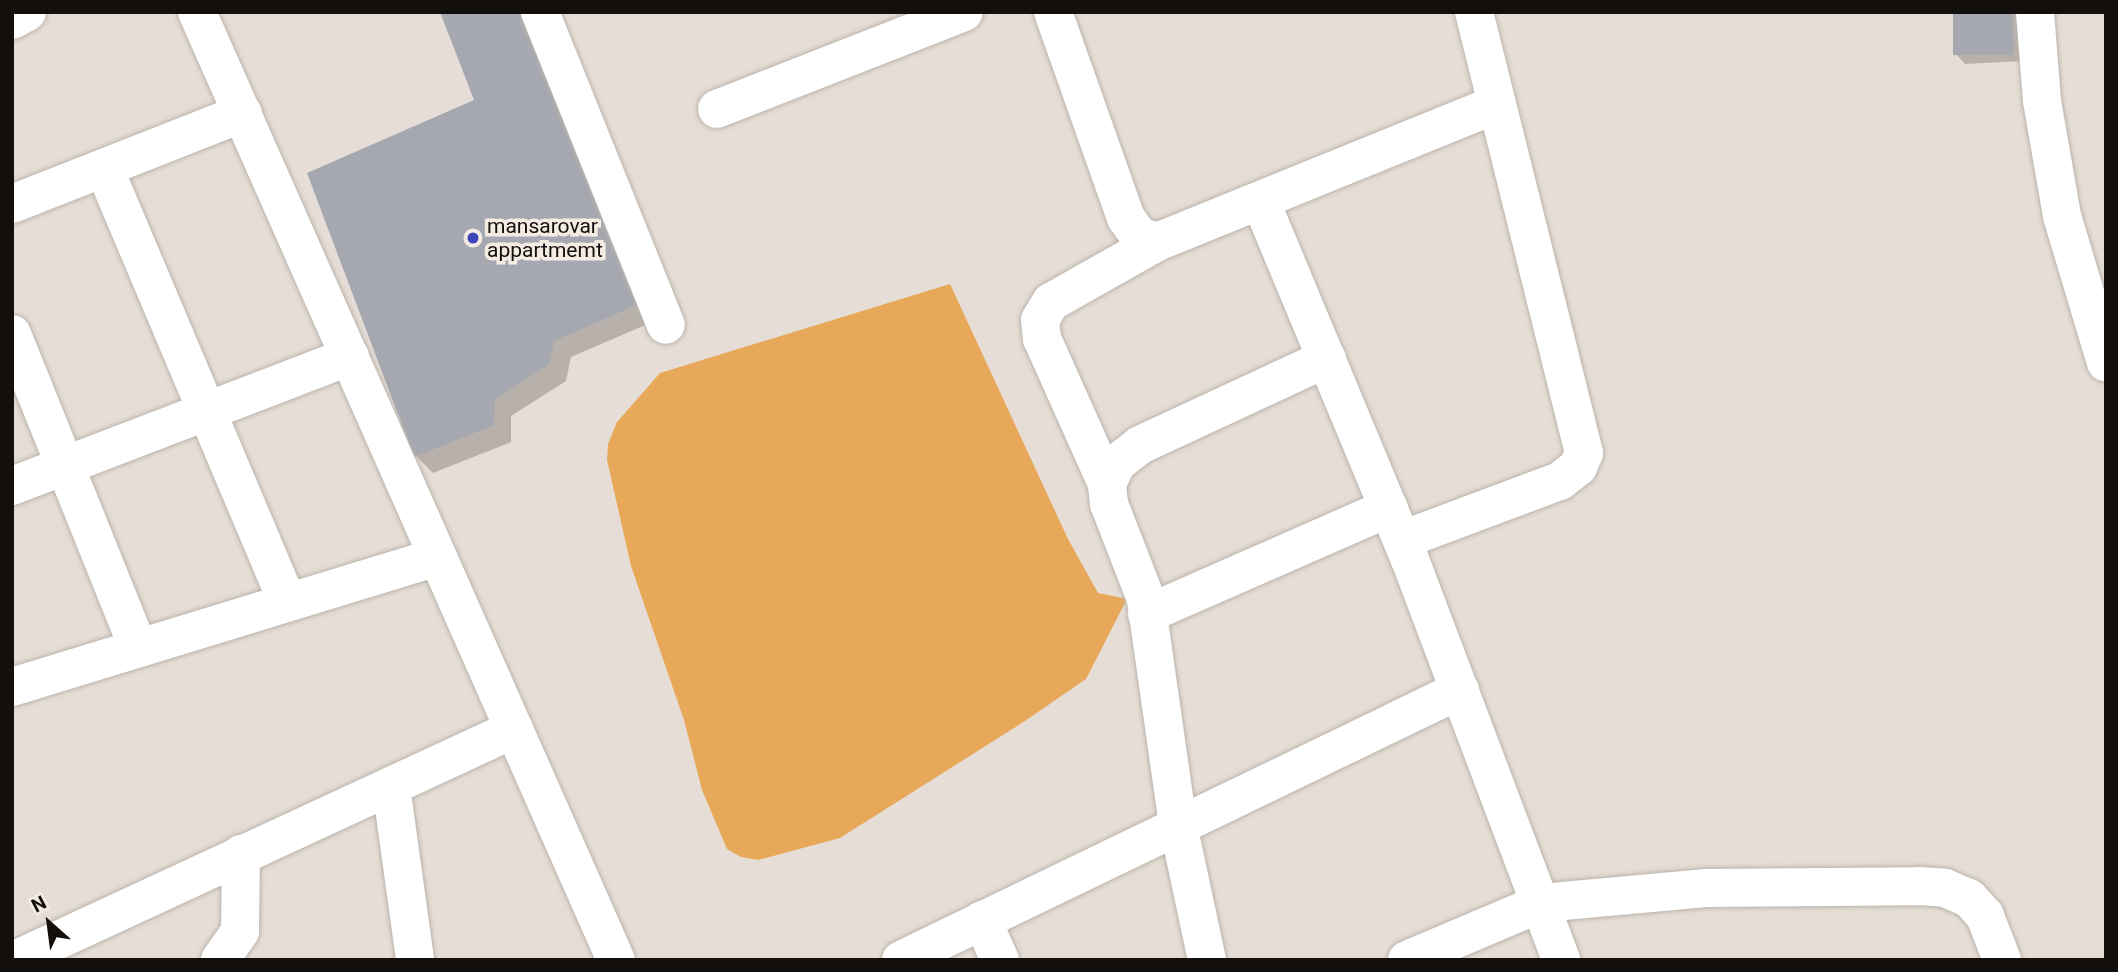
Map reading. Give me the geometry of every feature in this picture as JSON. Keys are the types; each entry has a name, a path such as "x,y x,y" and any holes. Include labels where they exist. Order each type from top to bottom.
{"street":[{"path":"12,20 27,12"},
{"path":"197,12 616,960"},
{"path":"540,12 666,325"},
{"path":"717,109 964,12"},
{"path":"1053,12 1126,218 1139,236 1157,242"},
{"path":"1147,614 1395,524 1560,481 1578,467 1584,453 1495,105 1474,12"},
{"path":"2035,12 2042,101 2062,216 2106,363"},
{"path":"1206,960 1178,825 1138,569 1109,504 1107,484 1042,340 1040,320 1051,302 1157,242 1495,105"},
{"path":"12,204 243,113"},
{"path":"104,168 287,602"},
{"path":"1261,202 1395,524 1561,960"},
{"path":"12,334 138,648"},
{"path":"12,486 68,468 350,356"},
{"path":"1107,484 1117,463 1140,445 1327,358"},
{"path":"12,687 438,557"},
{"path":"901,960 1460,690"},
{"path":"15,960 514,729"},
{"path":"391,786 415,960"},
{"path":"220,960 240,931 241,855"},
{"path":"1407,960 1541,903 1706,888 1945,888 1969,898 1985,916 2003,960"},
{"path":"982,920 1000,960"}],"shaded area":[{"path":"950,284 1068,539 1098,593 1127,599 1086,679 1025,721 840,838 758,860 741,857 727,849 702,790 684,720 631,566 607,460 608,444 617,422 660,373"}],"building":[{"name":"mansarovar appartmemt","path":"440,12 521,12 641,303 554,341 549,364 495,399 494,425 414,457 307,173 474,100"},
{"path":"1953,12 2013,12 2013,55 1953,55"}],"place":[{"name":"mansarovar appartmemt","path":"473,238"}]}
